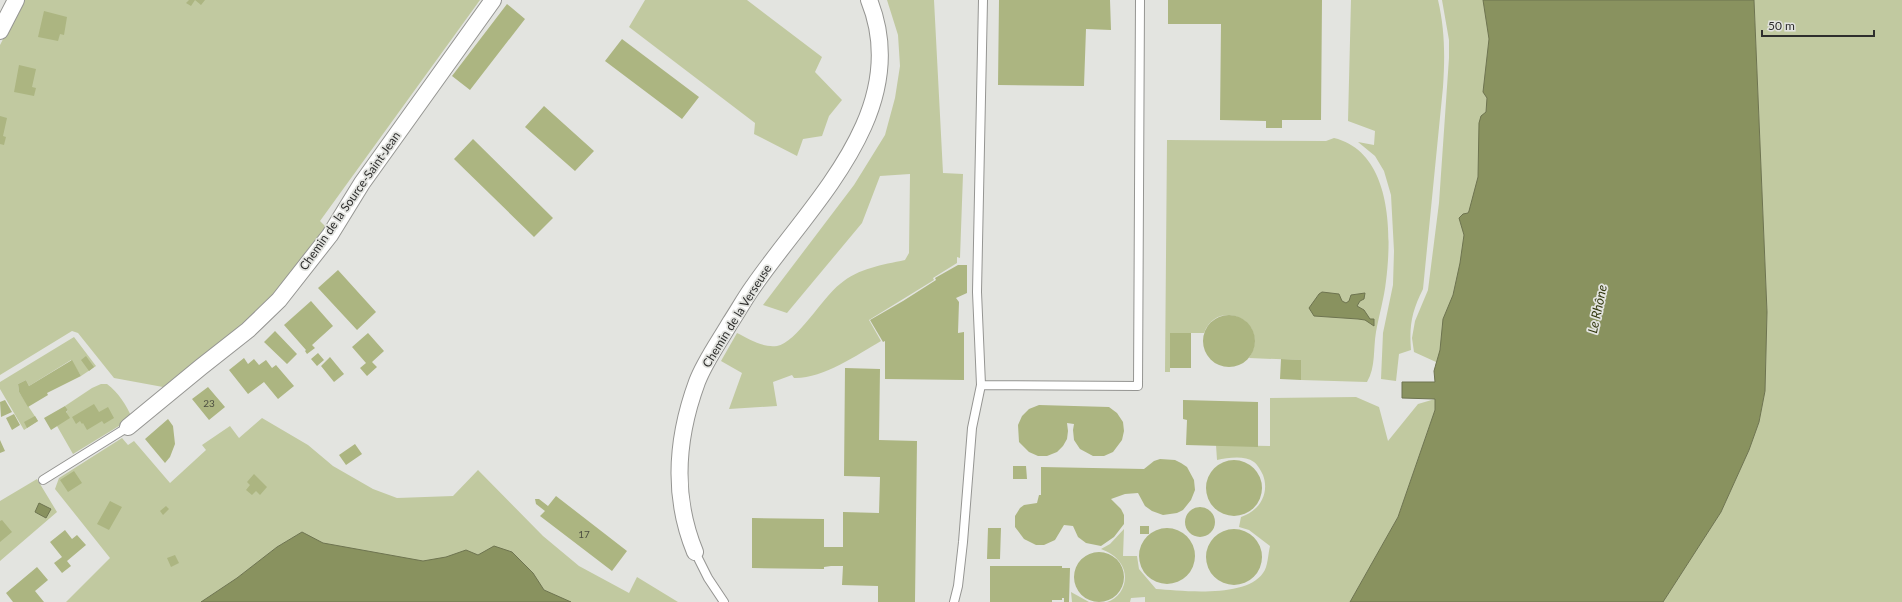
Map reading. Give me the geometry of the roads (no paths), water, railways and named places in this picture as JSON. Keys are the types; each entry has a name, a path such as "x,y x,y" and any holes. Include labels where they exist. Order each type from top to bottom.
{"street":[{"path":"0,31 16,0"},
{"name":"Chemin de la Source-Saint-Jean","path":"128,427 248,330 279,300 330,235 362,183 494,0"},
{"name":"Chemin de la Verseuse","path":"695,552 688,536 680,504 679,485 680,456 688,411 698,381 721,337 752,287 836,174 867,119 874,100 879,74 880,52 878,32 869,0"}],"lane":[{"path":"954,602 958,586 963,542 972,428 981,385 977,292 983,0"},
{"path":"981,385 1138,386 1140,0"},
{"path":"43,480 128,427"},
{"name":"Chemin de la Verseuse","path":"695,552 708,578 724,602"}],"water":[{"name":"Le Rhône","path":"1483,0 1754,0 1767,312 1765,391 1759,422 1749,450 1721,512 1663,602 1350,602 1398,517 1435,410 1435,399 1402,398 1402,382 1435,382 1434,371 1440,350 1443,319 1453,295 1460,263 1464,235 1459,218 1469,211 1478,177 1479,123 1481,116 1486,112 1487,98 1483,92 1489,39"},
{"path":"1322,292 1339,294 1342,301 1346,303 1349,301 1351,295 1365,293 1364,299 1360,301 1357,306 1364,310 1370,319 1374,319 1374,326 1365,320 1314,316 1309,308"},
{"path":"39,503 51,509 46,518 35,512"},
{"path":"302,532 323,543 423,561 446,557 466,550 478,555 494,546 512,552 533,573 544,590 571,602 201,602 237,578 277,547"}]}
